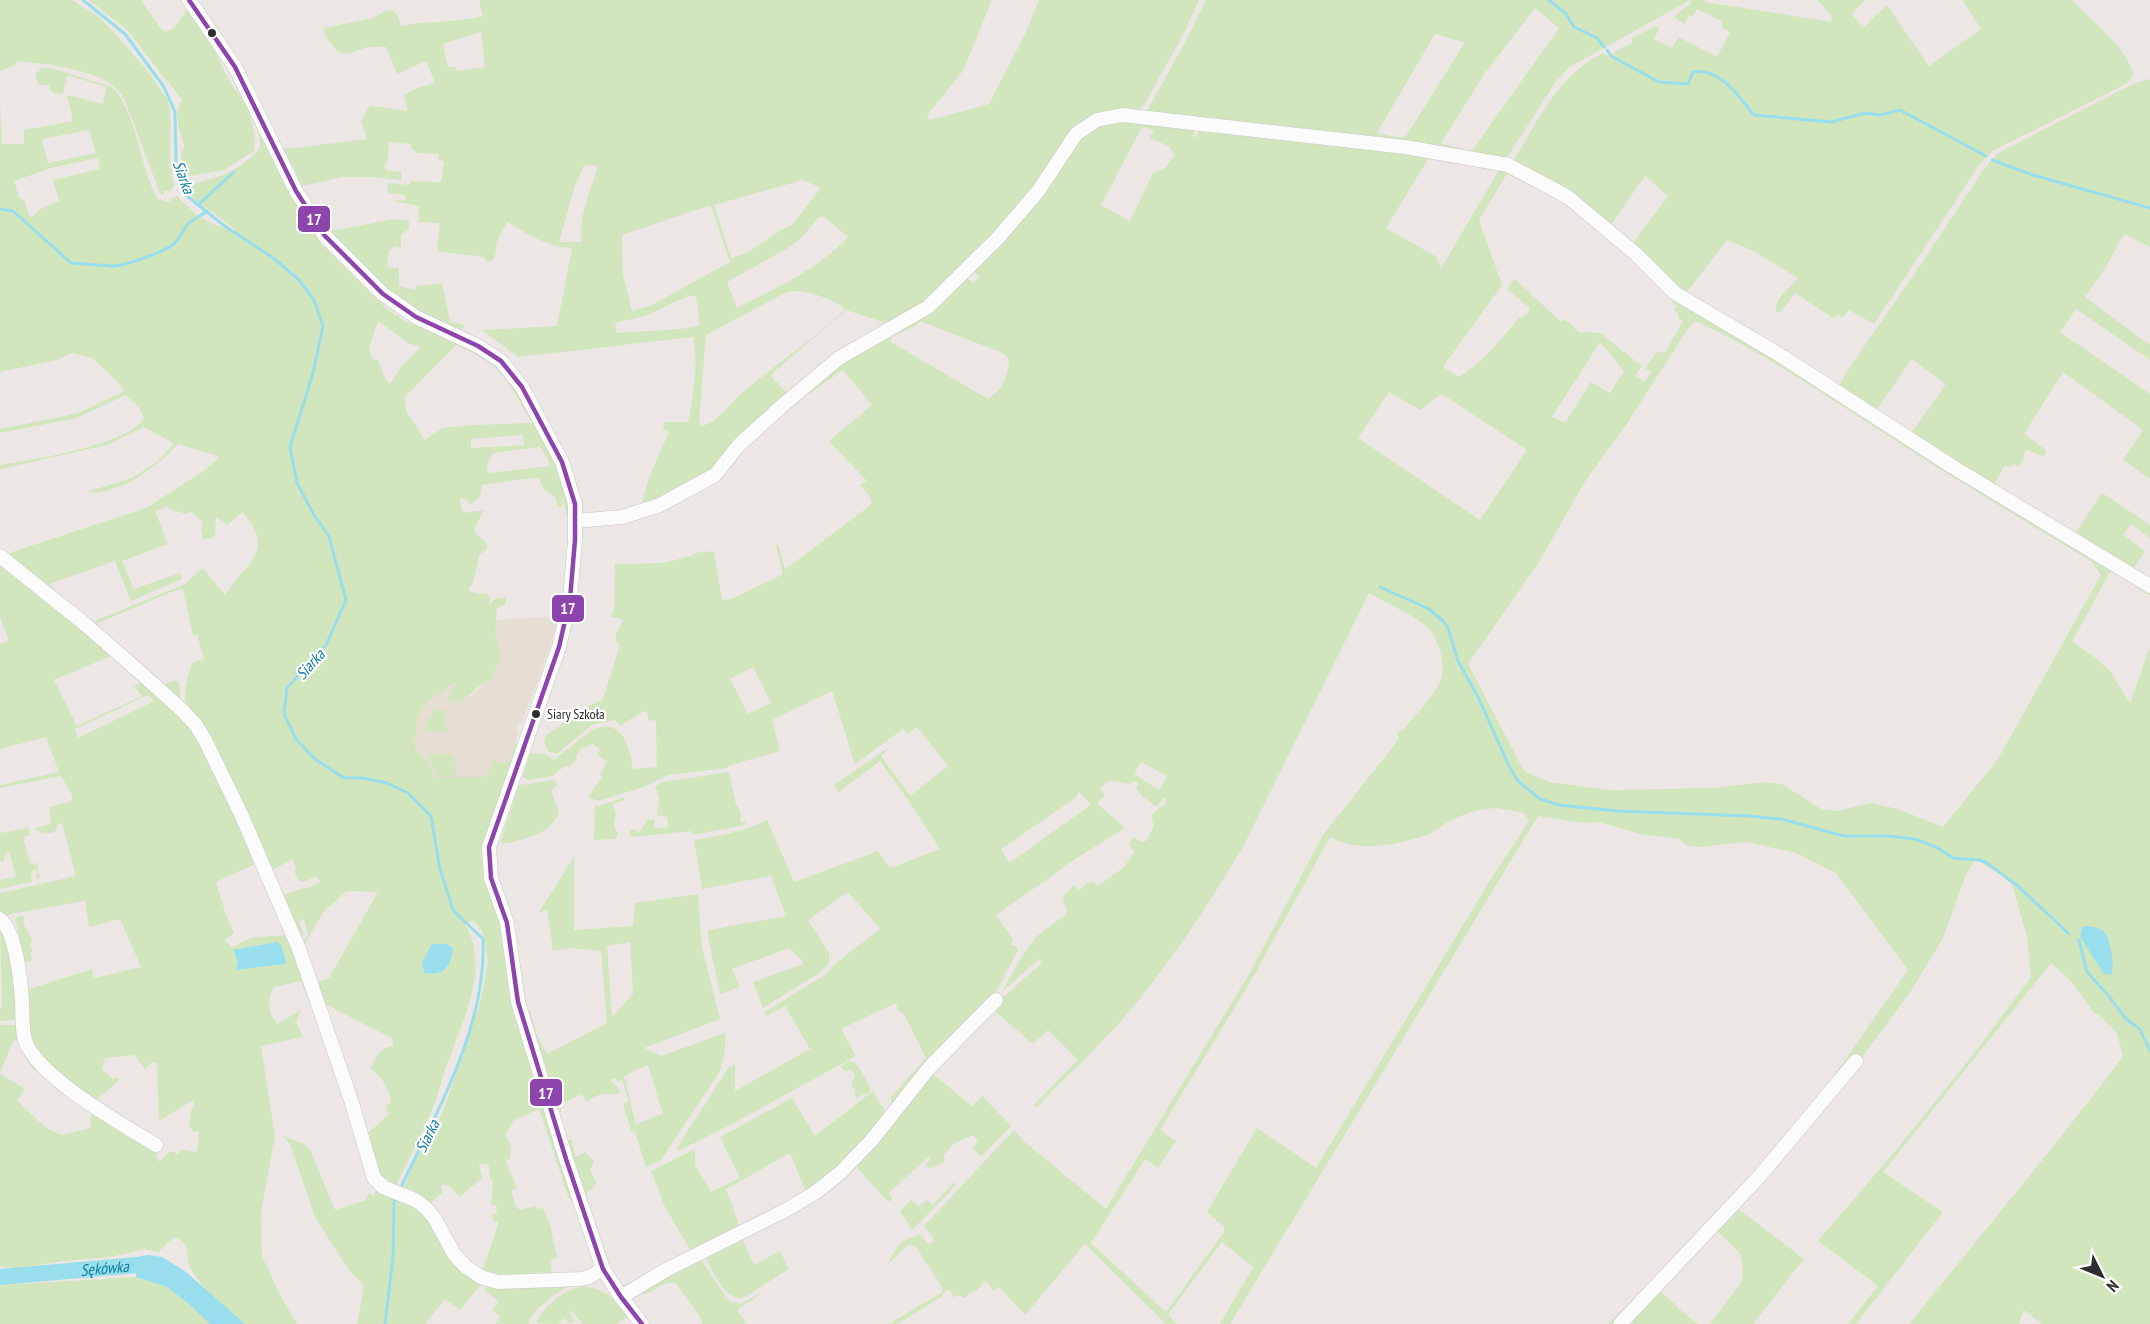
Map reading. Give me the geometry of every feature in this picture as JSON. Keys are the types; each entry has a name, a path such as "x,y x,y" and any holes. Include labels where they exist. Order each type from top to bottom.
{"street":[{"path":"192,1 235,67 296,191 325,236 383,294 416,317 478,346 501,361 522,387 562,462 571,487 575,521 570,599 559,647 489,847 491,878 507,923 518,1002 566,1160 603,1269 642,1324"},
{"path":"575,521 622,517 651,508 715,475 738,446 839,358 928,307 998,238 1039,190 1076,134 1096,120 1122,115 1405,147 1508,165 1568,197 1636,254 1675,293 1783,357 1953,467 2150,586"},
{"path":"0,556 86,625 143,675 183,711 205,740 241,814 299,949 353,1108 374,1178 383,1187 415,1200 427,1209 454,1254 466,1267 481,1277 498,1282 581,1279 603,1269"},
{"path":"0,919 10,931 19,980 22,1022 26,1042 32,1054 61,1082 156,1145"},
{"path":"621,1297 666,1270 788,1209 816,1192 840,1173 871,1141 929,1068 996,1000"},
{"path":"1620,1324 1758,1178 1856,1061"}],"shaded area":[{"path":"559,616 547,656 522,722 515,729 519,732 510,760 501,763 485,777 435,777 428,761 415,750 414,727 421,711 434,697 459,680 448,698 471,696 486,681 501,657 495,631 496,620"}],"green space":[{"path":"0,0 72,0 100,18 112,30 146,69 168,100 171,120 170,159 174,186 170,191 164,191 163,195 160,193 124,98 116,88 90,74 43,64 16,61 14,66 0,71"},
{"path":"89,0 141,0 161,29 166,32 174,28 186,11 195,17 210,40 231,83 238,94 247,101 255,137 254,151 224,170 184,177 181,152 185,146 177,117 182,100 127,30"},
{"path":"479,0 992,0 963,71 928,114 927,118 930,120 989,104 1025,34 1039,0 1199,0 1183,35 1144,105 1130,112 1093,119 1074,127 1039,187 927,305 839,356 713,470 680,490 641,506 649,477 669,432 663,429 664,422 688,422 695,380 693,337 518,357 482,330 557,326 572,248 547,243 507,222 498,239 494,259 488,262 484,257 437,251 440,223 418,222 419,206 392,201 405,200 405,195 388,193 387,183 410,185 411,181 441,182 444,162 438,159 439,154 418,153 411,148 411,144 389,142 388,159 384,167 386,170 401,172 401,180 343,177 302,186 284,149 292,148 293,150 294,148 367,139 361,121 368,108 372,106 408,111 404,94 435,83 426,61 397,74 386,47 368,47 343,54 329,41 324,28 373,18 390,10 397,14 401,26 483,16","holes":["481,32 485,67 456,71 455,67 448,67 443,44","584,166 598,167 583,214 582,242 559,242 575,186","803,180 821,188 793,224 747,253 731,258 714,205","711,206 730,262 652,305 632,311 623,274 622,235","819,217 824,217 848,237 810,269 737,308 727,282 788,248 801,238","793,291 821,296 845,309 744,391 719,416 702,426 699,421 706,335 783,294","693,295 698,306 699,326 617,333 615,323 646,316","846,310 886,323 847,346 787,393 771,376"]},
{"path":"1206,0 1690,0 1568,68 1555,83 1508,156 1504,158 1147,111","holes":["1535,8 1559,28 1474,148 1467,151 1441,143 1485,73","1435,34 1464,44 1406,136 1400,138 1377,133"]},
{"path":"1690,0 1705,0 1705,2 1832,22 1831,15 1817,0 1865,0 1852,14 1863,28 1887,5 1929,66 1981,29 1962,0 2072,0 2116,45 2130,65 2133,74 2128,82 2120,87 1994,150 1980,164 1874,324 1849,310 1843,317 1838,315 1833,318 1795,293 1781,312 1776,313 1780,298 1798,278 1753,251 1727,240 1687,292 1695,303 1630,243 1634,242 1668,196 1645,176 1610,226 1515,166 1515,158 1542,112 1562,85 1587,62 1603,53 1608,56 1633,42 1632,38 1656,26 1659,29 1654,39 1672,48 1679,37 1717,57 1730,32 1721,27 1723,22 1697,9 1693,16 1689,15 1685,24 1673,17 1691,3"},
{"path":"39,68 51,68 112,87 121,98 127,111 146,172 158,199 169,202 171,198 178,196 197,214 228,229 236,230 194,199 187,189 197,183 232,171 257,152 260,148 255,116 293,198 310,228 325,248 386,308 406,322 456,339 484,354 513,379 562,473 571,514 566,515 563,496 562,507 557,507 556,498 543,489 539,477 482,485 480,497 470,505 467,500 459,498 463,513 484,510 474,529 476,534 487,543 487,549 479,555 473,584 469,588 471,592 486,593 490,599 489,605 495,599 505,597 506,604 497,608 495,631 501,657 491,679 467,697 450,703 448,698 458,681 430,701 419,715 415,736 415,750 428,761 435,777 485,777 495,760 501,763 510,760 516,742 519,750 487,847 485,861 490,889 505,930 511,996 530,1065 574,1197 572,1200 569,1199 539,1109 514,1120 505,1136 511,1145 510,1158 506,1161 517,1188 511,1190 516,1207 520,1210 535,1206 538,1209 543,1208 550,1224 557,1258 551,1260 552,1277 494,1275 478,1270 479,1267 483,1269 498,1225 498,1221 494,1222 492,1214 497,1213 496,1205 491,1205 493,1182 490,1179 489,1166 486,1164 479,1164 482,1178 459,1197 451,1187 444,1184 441,1186 442,1193 431,1203 471,1264 470,1266 430,1209 412,1195 413,1190 404,1187 413,1165 442,1114 481,999 488,963 481,929 472,920 466,926 473,941 475,958 475,974 468,1007 431,1113 396,1186 377,1171 365,1136 389,1114 386,1108 391,1102 389,1092 382,1079 371,1068 379,1054 393,1046 393,1039 321,1002 301,943 308,936 304,919 299,921 304,934 301,937 298,936 281,896 306,889 320,882 317,876 304,882 298,880 294,871 296,870 293,859 272,870 282,891 279,892 249,826 252,823 237,791 215,750 188,709 185,695 192,663 204,659 197,634 193,636 183,589 96,624 96,627 164,685 175,680 179,683 181,705 93,626 97,620 183,585 203,568 225,595 255,556 258,547 253,526 243,512 227,525 216,516 215,535 210,539 203,539 201,529 203,522 192,512 186,514 169,509 168,506 155,511 168,544 122,561 134,589 180,573 182,579 131,601 115,561 49,584 89,620 83,620 9,560 9,553 146,508 204,471 219,458 178,444 159,462 124,485 99,492 86,492 132,478 158,461 173,445 144,427 107,445 0,469 0,465 78,450 120,436 135,428 144,418 139,407 126,395 77,418 0,433 0,429 79,413 124,391 115,379 92,358 72,353 57,360 0,372 0,101 2,144 24,144 24,130 73,121 67,95 103,104 106,87 67,75 63,94 54,93 49,90 50,85 40,85 38,82 36,72 40,71","holes":["89,130 96,153 48,163 42,139","98,158 100,169 53,180 59,201 38,210 34,216 29,216 25,201 19,197 14,181 51,168","378,321 410,344 421,347 403,364 390,384 386,381 378,360 372,359 369,348","456,345 498,370 532,423 442,428 425,440 406,411 405,397","523,435 524,445 471,448 471,439","540,447 550,466 488,473 487,465 493,453","347,891 378,892 329,978 317,982 304,945 324,911","432,944 447,944 453,949 451,960 445,969 431,974 424,973 422,962"]},
{"path":"2150,79 2150,247 2124,234 2103,272 2085,297 2150,345 2150,360 2076,309 2060,332 2150,394 2150,479 2123,460 2143,430 2063,372 2024,434 2046,450 2045,455 2027,450 2019,467 2014,464 2009,467 2005,465 1994,485 2053,519 2051,522 1992,488 1912,432 1946,384 1912,359 1877,409 1902,426 1843,391 1840,384 1984,169 1998,153 2133,84"},
{"path":"1104,120 1195,128 1193,136 1195,138 1200,129 1490,163 1489,171 1462,163 1428,159 1386,228 1437,257 1441,266 1440,270 1499,170 1508,169 1561,201 1507,174 1479,220 1502,285 1443,367 1459,377 1485,357 1519,317 1522,318 1528,313 1530,308 1507,289 1515,279 1561,322 1565,319 1579,332 1603,333 1642,366 1635,375 1644,382 1651,372 1645,368 1658,351 1665,353 1683,321 1678,318 1679,314 1674,310 1677,306 1672,302 1675,297 2150,590 2150,596 2111,570 2072,642 2110,671 2130,703 2150,646 2150,1324 2042,1324 2024,1310 2019,1324 1909,1324 2123,1057 2117,1033 2094,1013 2072,982 2051,963 1883,1172 1943,1212 1856,1324 1848,1324 1878,1286 1818,1241 1892,1155 1972,1056 2031,977 2027,937 2011,881 1975,859 1966,875 1943,938 1911,991 1859,1061 1615,1324 1608,1324 1703,1229 1813,1105 1908,970 1836,873 1796,853 1747,842 1698,847 1686,845 1679,839 1641,834 1598,822 1583,823 1538,816 1230,1324 1220,1324 1253,1267 1222,1242 1169,1313 1177,1324 1166,1324 1085,1244 1025,1315 999,1287 994,1291 986,1281 964,1298 958,1295 954,1298 949,1289 942,1294 943,1296 897,1324 889,1324 942,1292 943,1289 916,1247 908,1245 888,1264 895,1250 902,1242 919,1234 929,1244 933,1241 924,1226 1014,1130 1026,1143 1106,1209 1248,976 1323,835 1399,739 1397,733 1403,730 1426,703 1441,679 1442,663 1439,646 1426,626 1369,593 1244,845 1201,914 1170,960 1120,1022 1036,1108 1034,1105 1078,1060 1048,1030 1033,1044 991,1008 1042,963 1039,959 1002,992 1019,961 1038,935 1065,915 1067,910 1063,902 1065,894 1074,885 1079,890 1089,882 1094,882 1098,886 1123,868 1134,853 1129,843 1134,836 1140,842 1146,841 1154,826 1151,816 1167,800 1164,798 1156,807 1136,789 1139,784 1134,781 1129,784 1109,780 1100,789 1105,796 1097,803 1125,828 1064,866 996,915 1013,939 1010,946 1015,945 1018,950 995,994 891,1113 891,1097 926,1058 904,1014 898,1011 896,1003 841,1029 856,1056 734,1123 679,1151 677,1149 729,1067 735,1064 735,1091 810,1049 785,1006 766,1016 765,1012 826,974 836,963 880,929 848,892 808,920 829,953 829,963 818,974 763,1008 753,982 803,964 802,960 789,948 732,969 740,987 720,994 707,932 786,916 771,876 702,889 694,840 740,831 767,820 794,882 878,851 890,868 940,849 880,761 841,790 840,794 834,785 892,745 881,756 910,796 948,766 917,727 908,734 903,729 855,764 832,691 772,720 780,751 728,766 728,768 668,775 644,787 598,801 588,797 602,777 600,774 607,762 597,754 600,750 593,744 581,749 576,756 577,759 570,767 565,766 552,776 529,780 522,777 530,753 545,754 554,760 589,732 599,727 608,727 621,734 626,742 633,769 657,767 656,721 648,720 647,712 644,711 621,725 614,720 592,725 557,754 549,752 544,742 546,735 577,711 603,699 620,645 616,642 616,633 624,620 610,616 614,611 615,564 663,563 694,555 694,553 714,551 722,601 736,597 783,574 776,546 778,545 785,569 872,504 870,497 860,485 867,481 829,441 872,405 843,370 809,394 805,390 964,276 973,283 979,277 971,269 1072,145","holes":["1144,127 1154,130 1150,138 1168,146 1175,155 1165,168 1153,173 1130,221 1101,205 1141,129","920,321 1000,352 1009,358 1008,370 1001,386 988,399 891,342 891,337 916,326","1695,321 1746,346 2091,561 2101,575 1998,759 1943,827 1898,809 1870,803 1837,811 1821,809 1782,784 1764,782 1713,788 1608,790 1549,782 1524,771 1468,664 1539,562 1586,480 1626,425","1600,342 1624,371 1610,393 1591,382 1565,423 1552,417","1389,392 1420,410 1442,394 1527,450 1480,520 1358,438","753,667 771,703 748,714 730,679","1141,762 1167,776 1159,790 1134,774","1079,792 1090,804 1009,863 1001,849 1077,797","1497,808 1524,813 1529,821 1491,879 1316,1168 1257,1128 1207,1212 1224,1227 1224,1232 1166,1312 1091,1243 1145,1159 1158,1168 1176,1141 1160,1130 1252,979 1330,837 1353,845 1392,844 1432,833 1448,822 1478,810"]},
{"path":"395,219 409,221 409,229 401,235 401,248 394,246 389,251 387,264 390,268 399,268 399,286 415,290 417,286 442,283 450,321 464,325 462,330 421,313 392,293 331,231"},
{"path":"2102,493 2150,525 2150,538 2131,524 2123,535 2145,551 2133,569 2076,532"},
{"path":"0,561 115,654 113,657 54,680 77,726 142,696 134,686 141,681 159,692 203,743 255,864 216,882 234,933 225,940 232,948 252,937 289,935 315,1004 310,1005 301,981 274,987 270,996 270,1011 277,1024 301,1010 296,1022 303,1037 261,1046 275,1137 261,1213 262,1256 281,1297 297,1324 245,1324 215,1298 196,1277 189,1265 184,1243 175,1237 158,1252 145,1249 111,1257 19,1268 0,1267 0,1074 25,1089 17,1101 43,1125 62,1135 90,1128 92,1106 154,1149 159,1162 169,1152 177,1155 182,1149 197,1152 199,1132 193,1131 189,1125 191,1109 195,1106 193,1100 159,1121 157,1063 152,1062 145,1069 134,1055 105,1058 102,1069 113,1079 118,1077 119,1080 98,1099 90,1101 62,1080 28,1039 23,991 92,969 94,978 141,967 120,919 89,927 85,901 0,916 0,893 76,876 62,823 55,832 42,833 35,828 51,824 49,807 72,801 72,795 61,776 0,788 0,785 59,772 46,737 0,749 0,643 9,641 0,617","holes":["148,695 154,701 78,738 75,729","233,950 285,964 237,970 238,962"]},
{"path":"432,709 445,709 444,726 448,727 448,732 425,731 426,718 432,718"},
{"path":"429,754 452,754 453,761 456,762 455,776 436,776"},
{"path":"729,772 736,805 740,811 740,823 746,822 745,825 693,835 692,831 632,837 629,833 634,829 639,833 647,820 654,819 655,828 669,827 667,817 657,815 659,798 655,787 662,782"},
{"path":"555,780 557,786 551,790 559,813 552,824 532,836 510,843 500,843 519,785"},
{"path":"625,797 623,801 612,804 616,813 614,825 618,834 615,839 594,840 595,805 599,806"},
{"path":"28,828 30,835 23,837 30,864 37,863 40,878 36,880 37,870 32,870 31,882 0,889 0,880 16,877 9,851 5,854 4,861 0,861 0,833"},
{"path":"574,857 574,930 633,926 635,903 698,894 702,947 720,1019 644,1048 661,1056 725,1033 725,1051 720,1071 661,1160 646,1167 623,1104 629,1101 622,1080 616,1081 615,1078 610,1080 620,1093 601,1094 586,1101 582,1094 560,1105 562,1112 558,1113 527,1012 530,1011 538,1038 547,1054 607,1023 601,951 570,948 553,951 547,910 539,912","holes":["630,942 633,994 612,1017 607,946","648,1065 663,1114 636,1124 624,1076"]},
{"path":"17,916 25,918 23,923 32,940 30,945 33,951 30,954 33,959 30,962 24,961"},
{"path":"0,921 15,965 16,1020 0,1021 0,1008 2,1008"},
{"path":"0,1025 17,1025 38,1067 35,1071 26,1059 18,1040 13,1041 0,1073"},
{"path":"853,1061 871,1089 868,1094 857,1098 854,1093 856,1088 851,1087 855,1075 851,1070 845,1071 841,1067"},
{"path":"929,1071 972,1106 982,1096 1011,1126 981,1157 973,1148 978,1141 973,1135 953,1144 944,1155 945,1162 929,1169 925,1166 931,1158 929,1156 889,1193 892,1199 888,1202 853,1163"},
{"path":"873,1091 888,1116 851,1158 809,1194 775,1214 657,1273 656,1271 691,1251 665,1207 651,1171 695,1149 695,1165 711,1192 740,1178 720,1137 792,1098 815,1136","holes":["790,1153 806,1192 769,1214 740,1227 726,1189"]},
{"path":"283,1136 304,1144 310,1150 335,1210 366,1200 369,1193 374,1196 376,1189 413,1204 427,1214 482,1283 460,1310 445,1299 425,1324 357,1324 364,1286 348,1269 315,1217 290,1144"},
{"path":"571,1139 576,1157 585,1152 594,1161 590,1170 597,1183 593,1189 588,1191 581,1173 588,1193 584,1194 567,1141"},
{"path":"954,1182 956,1185 912,1230 900,1211 911,1200 919,1206 927,1200 933,1205"},
{"path":"1737,1208 1804,1259 1753,1324 1710,1324 1742,1281 1743,1267 1740,1253 1715,1229"},
{"path":"741,1237 754,1265 780,1251 789,1269 743,1298 729,1294 724,1289 702,1254"},
{"path":"700,1259 730,1302 740,1304 765,1291 737,1310 747,1324 702,1324 702,1320 676,1283 664,1284 646,1294 637,1292"},
{"path":"136,1277 167,1287 210,1324 0,1324 0,1285"},
{"path":"570,1285 540,1306 528,1324 495,1324 501,1317 492,1310 499,1302 484,1289 487,1286"},
{"path":"584,1286 610,1296 629,1316 616,1324 583,1324 571,1310 573,1323 563,1318 558,1324 537,1323 540,1316 556,1298 569,1290"},
{"path":"1657,1288 1693,1321 1700,1324 1624,1324"}],"water":[{"path":"2082,927 2100,929 2109,940 2113,966 2111,975 2104,974 2080,937"},
{"path":"277,942 281,945 285,964 236,970 238,962 233,950"},
{"path":"432,944 447,944 453,948 451,960 441,972 424,973 422,962"},
{"path":"148,1255 162,1257 186,1272 245,1324 210,1324 167,1287 136,1277 137,1257"}],"waterway":[{"name":"Siarka","path":"83,0 125,34 164,87 175,112 176,162 187,196 226,227 272,257 299,280 314,300 323,326 313,373 290,447 297,483 314,515 329,536 346,600 326,645 287,688 284,714 296,739 315,759 344,778 363,778 387,783 408,793 431,816 440,869 453,910 483,939 482,972 477,1004 468,1036 443,1099 400,1189"},
{"path":"1549,0 1566,14 1574,27 1597,38 1604,47"},
{"path":"1607,50 1611,56 1659,82 1688,84 1693,72 1712,74 1728,85 1754,115 1831,122 1865,113 1880,115 1900,110 1986,156"},
{"path":"1992,160 2033,175 2150,208"},
{"path":"198,205 234,172"},
{"path":"0,209 13,211 71,263 112,266"},
{"path":"112,266 135,261 169,247 176,242 187,225 207,211"},
{"path":"1380,587 1429,609 1443,621 1448,628 1458,661 1478,697 1510,768 1518,781 1540,799 1559,805 1617,811 1781,819 1844,836 1888,836 1915,839 1936,847 1953,858 1980,860 1987,863 2019,887 2069,934"},
{"path":"2079,940 2087,972 2126,1019 2140,1029 2150,1051"},
{"name":"Siarka","path":"385,1324 393,1257 396,1198"},
{"name":"Sękówka","path":"0,1277 137,1265 156,1273"}],"transit line":[{"name":"17","path":"189,0 235,67 296,191 325,236 383,294 416,317 478,346 501,361 522,387 562,462 575,504 575,540 570,599 559,647 489,847 491,878 507,923 518,1002 566,1159 603,1269 642,1324"}],"place":[{"name":"Siary Szkoła","path":"536,714"}]}
